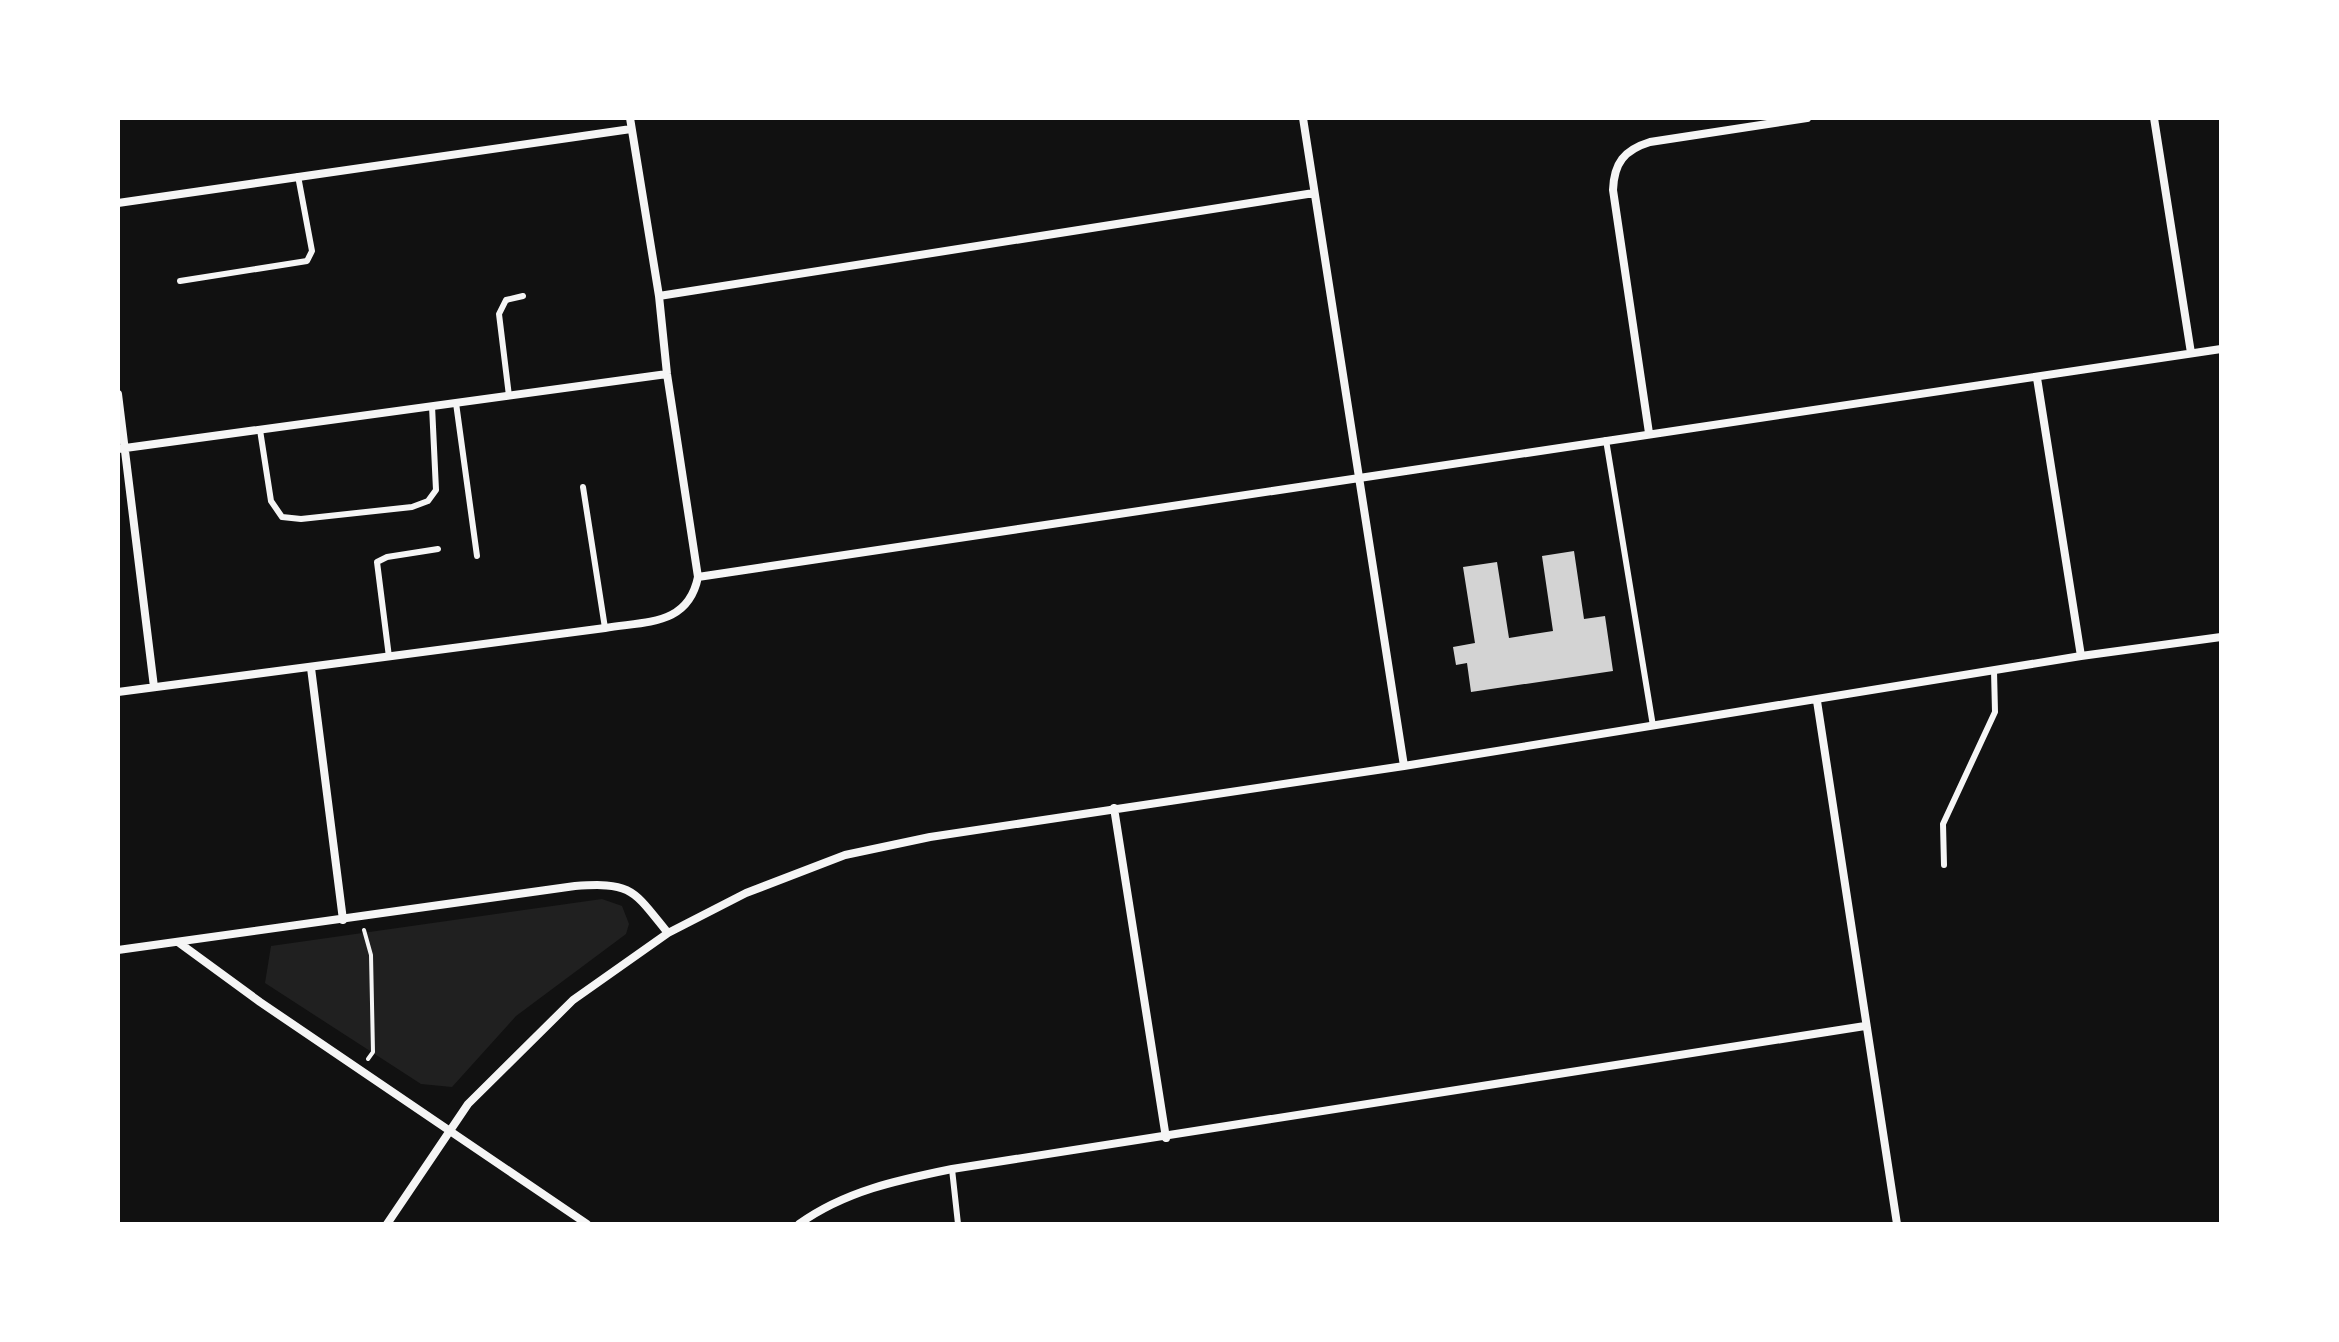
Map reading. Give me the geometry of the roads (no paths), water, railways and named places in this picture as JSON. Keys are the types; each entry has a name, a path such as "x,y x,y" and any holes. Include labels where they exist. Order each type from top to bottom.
{"street":[{"path":"118,692 605,628 668,618 684,608 694,595 698,577 667,374 659,296 630,118"},
{"path":"1303,118 1404,766"},
{"path":"1649,433 1613,190 1614,173 1622,156 1633,147 1650,142 1807,118"},
{"path":"2154,118 2191,353"},
{"path":"118,203 631,129"},
{"path":"659,296 1314,193"},
{"path":"698,577 2221,349"},
{"path":"122,449 667,374"},
{"path":"2037,378 2081,656"},
{"path":"118,394 122,449 154,687"},
{"path":"387,1224 448,1130 546,1023 599,979 668,933 746,893 845,855 930,837 1404,766 2081,656 2221,637"},
{"path":"311,668 343,920"},
{"path":"1817,701 1897,1224"},
{"path":"1114,808 1166,1138"},
{"path":"118,950 575,886 616,883 637,895 668,933"},
{"path":"177,942 587,1224"},
{"path":"799,1224 816,1212 876,1185 952,1169 1166,1138 1865,1026"}],"lane":[{"path":"180,281 307,261 312,251 298,176"},
{"path":"509,396 499,314 506,300 523,296"},
{"path":"456,403 477,556"},
{"path":"260,430 271,501 282,517 301,519 412,507 428,501 436,490 432,406"},
{"path":"1606,440 1653,726"},
{"path":"583,487 605,628"},
{"path":"389,657 377,562 387,557 438,549"},
{"path":"1944,865 1943,824 1996,709 1994,671"},
{"path":"952,1169 958,1224"}]}
